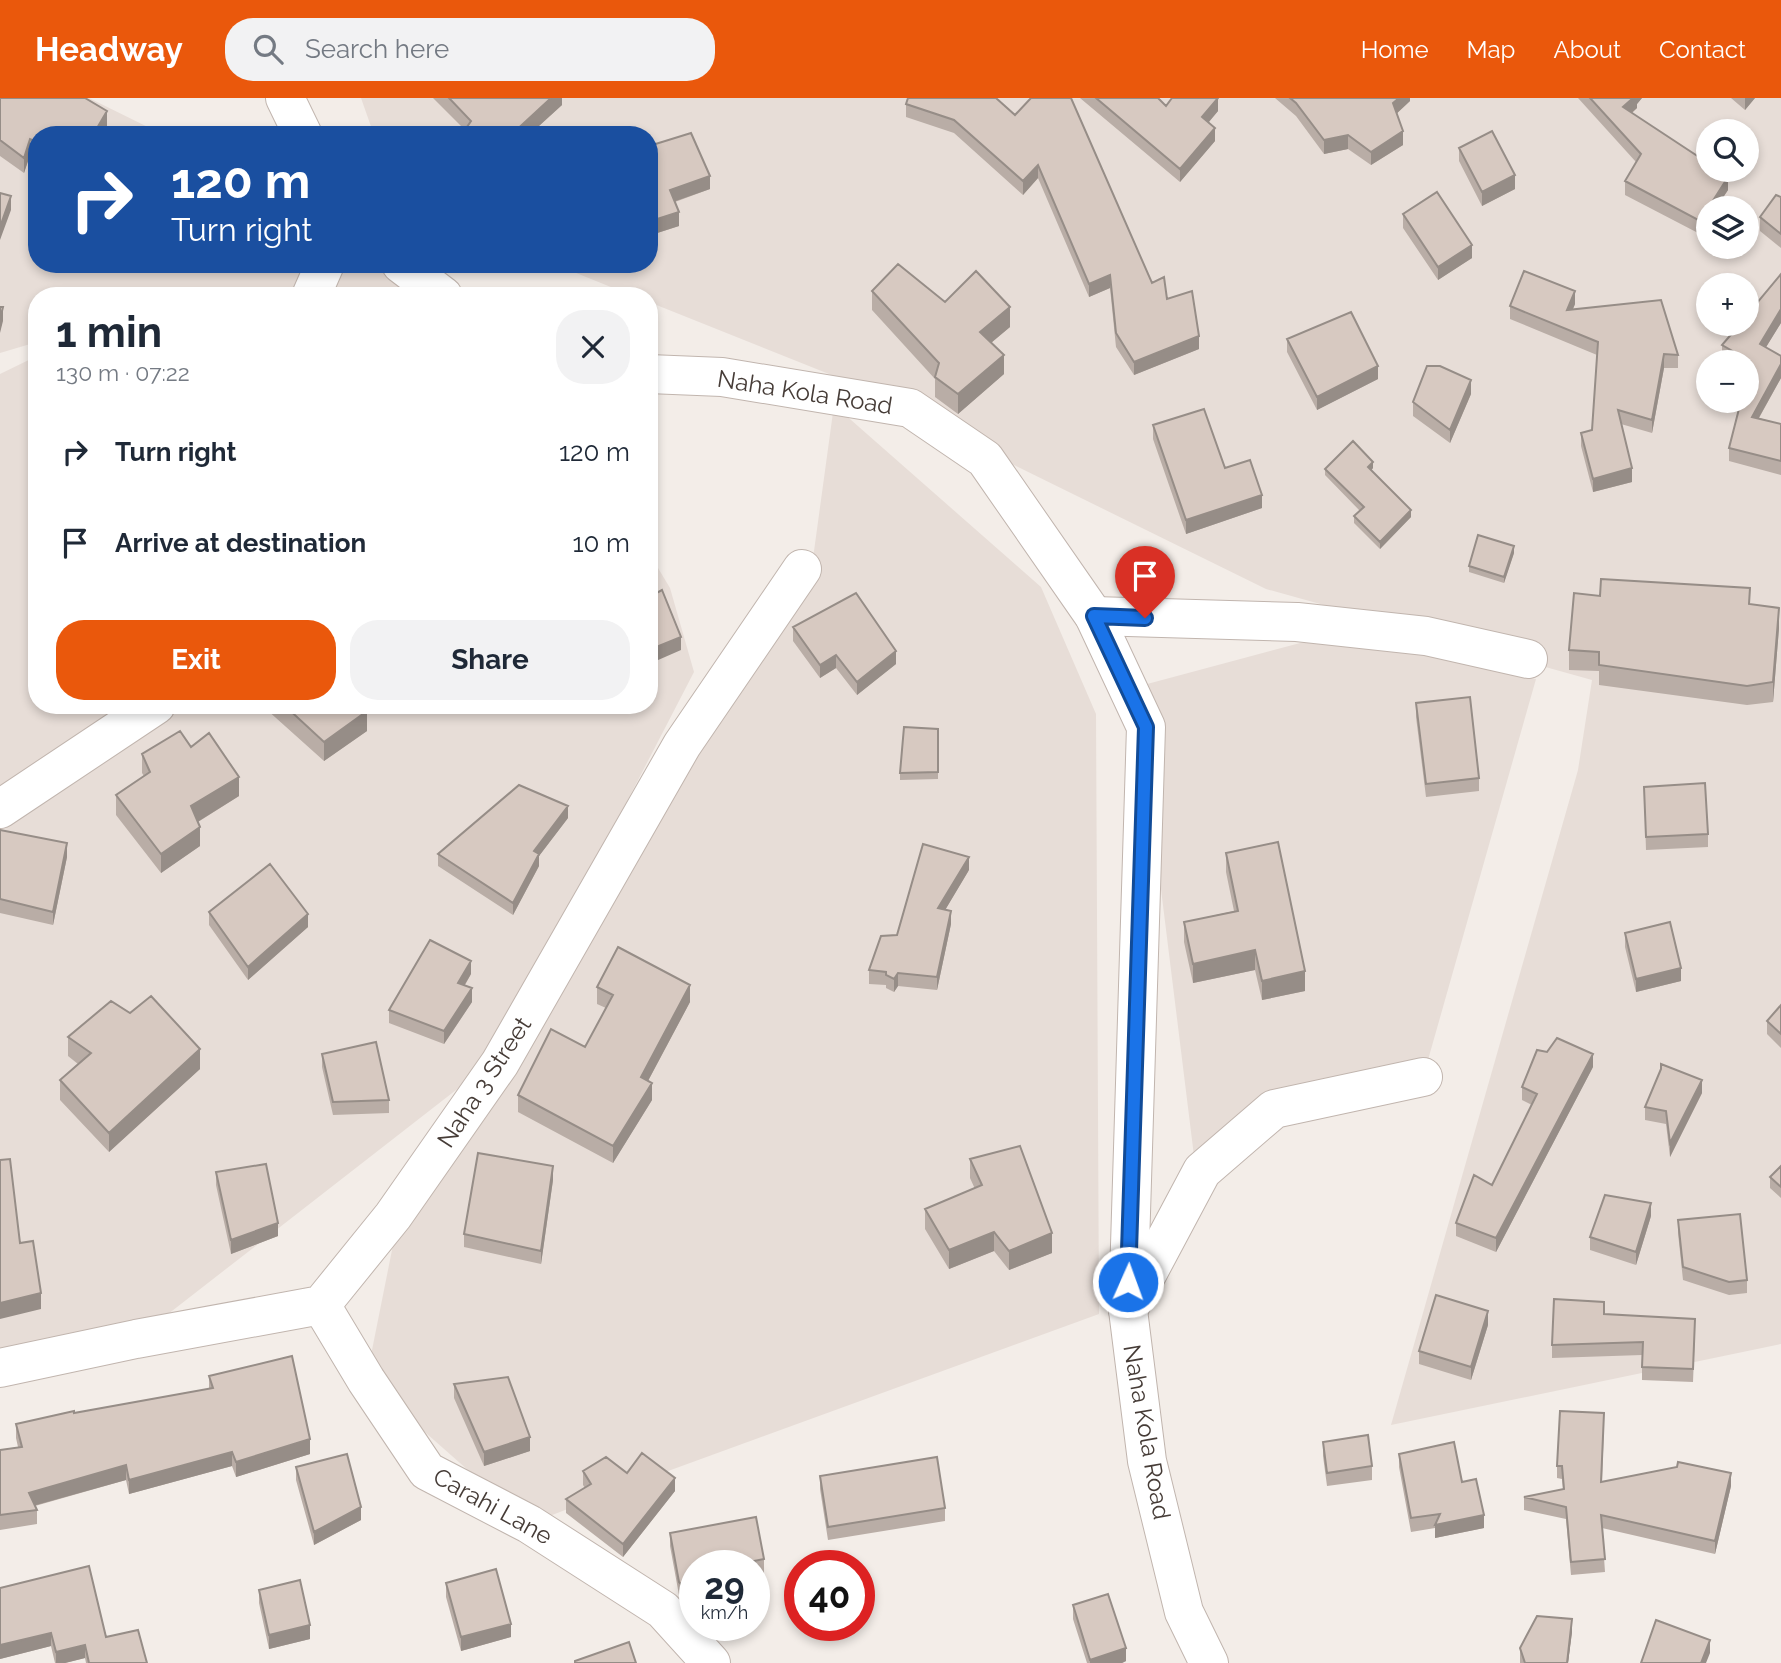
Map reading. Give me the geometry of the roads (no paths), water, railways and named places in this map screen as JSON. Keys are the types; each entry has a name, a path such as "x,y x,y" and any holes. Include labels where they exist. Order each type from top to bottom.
{"street":[{"path":"285,98 299,126"},
{"path":"413,273 431,287"},
{"name":"Naha Kola Road","path":"658,374 722,377 910,408 985,459 1094,616 1146,727 1128,1310 1147,1461 1184,1612 1209,1663"},
{"name":"Naha 3 Street","path":"321,1306 393,1216 500,1063 682,745 802,569"},
{"path":"1094,616 1297,622 1426,636 1528,659"},
{"path":"0,809 142,714"},
{"path":"1128,1310 1202,1171 1275,1109 1423,1077"},
{"path":"0,1368 136,1339 321,1306"},
{"name":"Carahi Lane","path":"321,1306 366,1380 427,1471 529,1524 663,1610 711,1663"}]}
